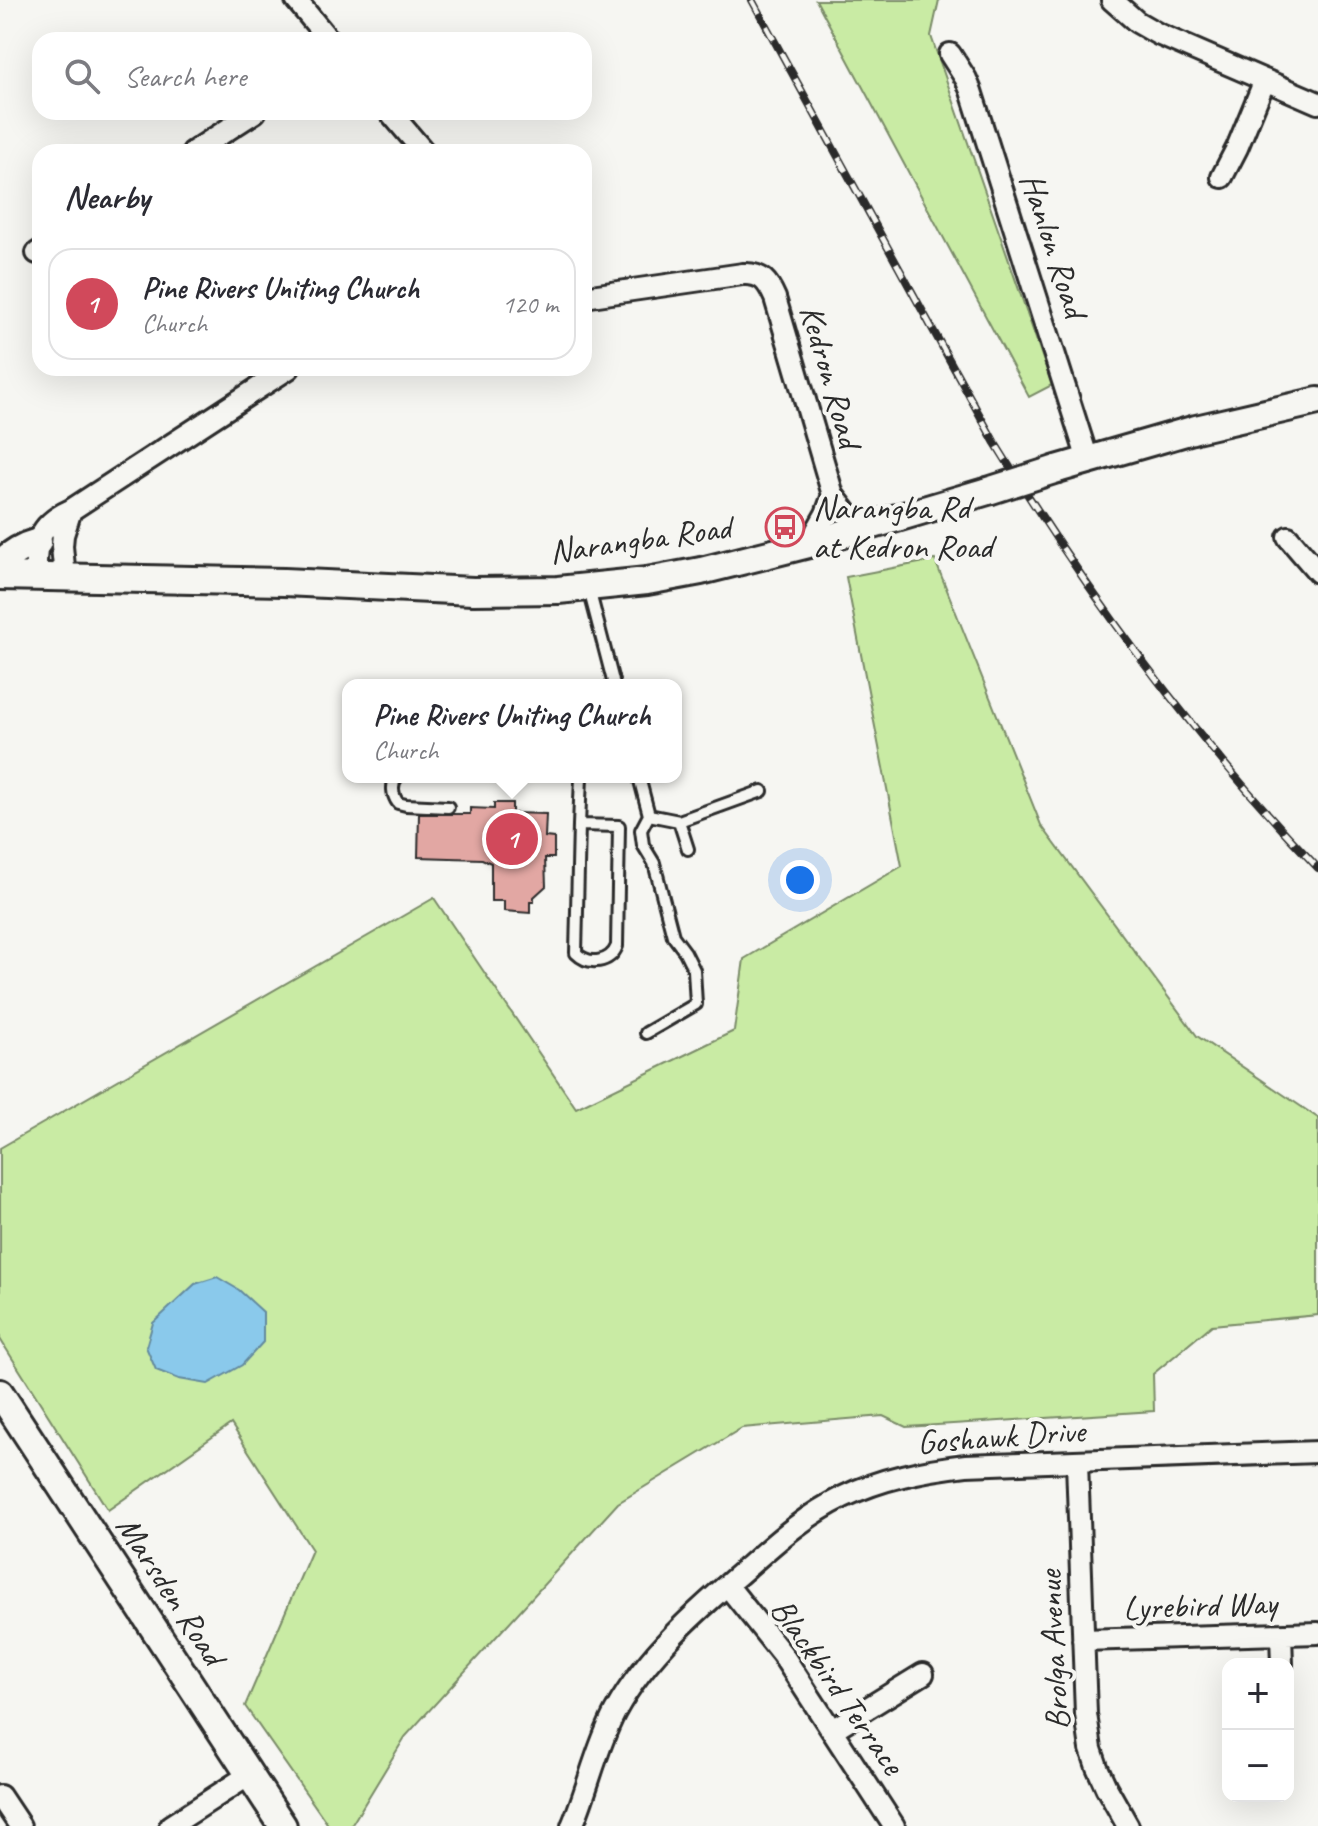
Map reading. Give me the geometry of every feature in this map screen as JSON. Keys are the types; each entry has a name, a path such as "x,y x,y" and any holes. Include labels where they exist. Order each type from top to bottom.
{"main road":[{"name":"Narangba Road","path":"0,576 284,582 496,591 558,590 676,577 809,544 1196,429 1318,401"},
{"path":"0,564 28,544 38,542"},
{"name":"Marsden Road","path":"0,1393 283,1826"}],"street":[{"path":"296,0 322,32"},
{"path":"1112,0 1137,22 1158,34 1318,103"},
{"name":"Hanlon Road","path":"950,54 971,91 1088,460"},
{"path":"1222,177 1265,80"},
{"path":"205,144 243,120"},
{"path":"397,120 417,144"},
{"name":"Kedron Road","path":"592,296 743,274 763,277 775,298 833,495 863,528"},
{"path":"36,577 38,542 59,515 277,376"},
{"name":"Kedron Road","path":"809,544 833,495"},
{"path":"65,578 62,546 71,510"},
{"path":"1288,537 1318,572"},
{"name":"Goshawk Drive","path":"572,1826 615,1712 639,1675 663,1647 727,1585 791,1530 843,1497 897,1476 966,1465 1318,1452"},
{"name":"Brolga Avenue","path":"1077,1462 1086,1714 1091,1749 1106,1787 1128,1826"},
{"name":"Blackbird Terrace","path":"727,1585 782,1654 894,1826"},
{"name":"Lyrebird Way","path":"1083,1640 1318,1633"},
{"path":"1281,1635 1282,1658"},
{"path":"832,1730 923,1674"},
{"path":"170,1826 249,1775"},
{"path":"0,1796 20,1826"}],"lane":[{"path":"589,587 612,679"},
{"path":"393,783 398,803 448,807"},
{"path":"579,825 619,826 617,946 612,956 592,962 576,953 579,825 581,783"},
{"path":"641,783 649,815 641,830 643,845 654,863 673,936 694,970 696,1004 646,1033"},
{"path":"649,815 679,821 762,791"},
{"path":"679,821 688,849"}],"green space":[{"path":"816,0 939,0 931,36 1052,385 1029,397"},
{"path":"935,560 1041,825 1197,1036 1318,1118 1318,1315 1212,1325 1153,1374 1154,1411 906,1427 883,1416 742,1428 618,1503 405,1737 351,1826 329,1826 245,1706 312,1550 231,1424 108,1510 0,1339 0,1148 434,898 576,1108 734,1031 744,959 902,866 846,577"}],"water":[{"path":"217,1277 239,1290 263,1312 263,1342 242,1365 208,1384 179,1379 156,1370 146,1347 153,1323 195,1284"}],"building":[{"path":"494,803 512,803 512,813 546,814 545,837 554,838 554,858 545,858 546,886 534,897 534,902 530,902 530,913 504,911 504,901 491,901 491,863 482,859 418,857 419,814 470,814 470,808 494,809"}],"railway":[{"path":"752,0 995,443 1031,500 1106,611 1186,717 1318,868"}],"place":[{"name":"Narangba Rd at Kedron Road","path":"785,527"},
{"name":"Pine Rivers Uniting Church","path":"512,839"}]}
